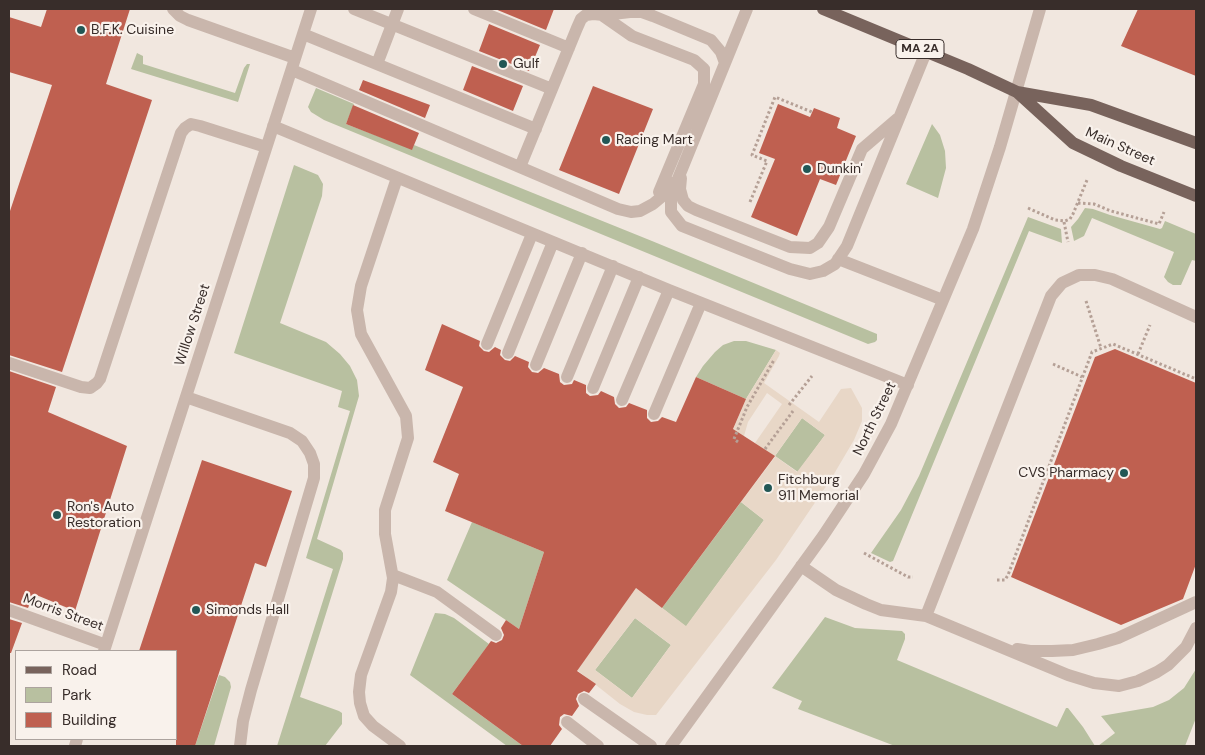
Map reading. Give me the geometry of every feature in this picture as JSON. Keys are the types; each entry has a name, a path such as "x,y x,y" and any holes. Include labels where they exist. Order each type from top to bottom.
{"main road":[{"name":"Main Street","path":"822,9 1017,92 1091,105 1196,143"},
{"name":"Main Street","path":"1017,92 1073,143 1121,166 1196,196"}],"street":[{"path":"173,9 180,16 188,20 293,64 520,167 618,209 631,212 653,204 664,194 681,171"},
{"name":"Willow Street","path":"105,648 311,9"},
{"path":"354,9 552,89"},
{"path":"377,64 398,9"},
{"path":"474,9 569,48"},
{"path":"587,9 604,15 632,36 694,60 704,69 704,84 690,120 661,188 653,201 645,208"},
{"path":"747,9 671,196 671,212 682,226 790,269 810,274 823,271 835,264 847,246 926,52"},
{"name":"North Street","path":"671,746 801,566 864,474 891,424 972,229 1017,92 1040,9"},
{"path":"520,167 581,19 586,15 642,12 711,40 725,63"},
{"path":"303,34 536,129"},
{"path":"681,171 680,189 683,200 688,206 790,247 810,248 818,243 829,227 862,149 899,118"},
{"path":"9,363 80,387 90,388 97,383 100,379 181,133 191,124 266,147"},
{"path":"273,126 669,290 908,385"},
{"path":"396,178 361,286 357,310 361,334 406,416 408,438 385,510 385,534 393,574 391,592 361,675 359,692 364,716 373,726 400,746"},
{"path":"487,344 532,234"},
{"path":"508,353 553,242"},
{"path":"536,365 582,254"},
{"path":"838,259 943,300"},
{"path":"567,378 613,266"},
{"path":"926,616 1051,296 1062,283 1079,275 1095,275 1112,279 1196,317"},
{"path":"593,388 639,277"},
{"path":"622,400 669,290"},
{"path":"654,414 701,302"},
{"path":"186,397 290,433 302,441 310,453 314,464 314,478 251,690 243,721 240,746"},
{"path":"801,566 836,590 881,610 926,616 1068,675 1094,683 1119,686 1138,681 1157,672 1168,665 1186,647 1196,628"},
{"path":"393,574 432,588 496,635"},
{"path":"976,638 1002,646 1030,651 1073,650 1118,638 1196,602"},
{"name":"Morris Street","path":"9,610 105,648"},
{"path":"584,699 651,746"},
{"path":"567,722 598,746"}],"path":[{"path":"740,228 767,161 752,155 775,97 812,112"},
{"path":"1028,208 1055,220 1064,221 1070,219 1087,180"},
{"path":"1078,203 1094,204 1111,211 1159,224 1164,212"},
{"path":"1064,221 1068,242"},
{"path":"1086,298 1101,348"},
{"path":"1138,354 1160,301"},
{"path":"738,442 734,439 747,407 787,338"},
{"path":"997,580 1006,580 1092,352 1113,344 1196,379"},
{"path":"789,405 828,354"},
{"path":"1028,354 1082,377"},
{"path":"765,450 793,412"},
{"path":"864,554 908,577 916,578"}],"green space":[{"path":"137,53 143,56 143,64 235,93 244,68 247,64 250,64 238,102 131,69"},
{"path":"316,88 354,104 346,124 412,149 414,145 652,241 877,334 877,340 868,344 324,120 311,112 308,107"},
{"path":"932,124 940,135 945,151 946,168 938,198 906,184"},
{"path":"294,165 318,175 323,184 322,196 280,323 326,342 340,354 350,366 357,380 359,396 317,539 341,550 343,559 300,697 342,713 342,724 325,746 277,746 333,569 306,558 350,411 338,407 342,391 234,353"},
{"path":"1085,208 1160,229 1165,221 1196,234 1196,261 1192,260 1181,285 1173,285 1164,277 1174,252 1092,218 1084,236 1074,241 1071,227"},
{"path":"1028,217 1061,229 1062,243 1029,231 893,561 890,562 871,553 901,510 919,476"},
{"path":"734,341 746,341 776,350 746,399 696,377 715,352 723,345"},
{"path":"802,418 825,435 798,472 775,456"},
{"path":"741,502 764,520 686,627 662,608"},
{"path":"472,522 544,552 519,629 447,580"},
{"path":"435,613 445,614 454,618 489,644 452,694 523,746 507,746 410,675"},
{"path":"825,617 855,628 902,631 905,634 905,639 897,660 1057,727 1066,708 1068,708 1095,746 895,746 798,709 802,701 772,688"},
{"path":"635,618 671,645 632,698 595,670"},
{"path":"1196,669 1196,718 1185,746 1098,746 1115,733 1101,716 1153,707 1169,700 1184,688"},
{"path":"219,675 225,677 230,682 231,687 214,746 195,746"}],"shaded area":[{"path":"776,350 780,353 779,356 764,383 819,422 841,389 851,388 862,408 862,421 854,440 831,479 776,560 656,715 634,712 620,704 577,670 636,588 686,626 764,520 741,502 775,457 755,443 782,404 767,393 748,422 744,436 733,449 726,446 746,399","holes":["802,418 825,435 797,472 775,456","635,618 671,645 632,698 595,670"]}],"building":[{"path":"47,9 130,9 106,84 152,100 62,372 9,355 9,214 52,85 9,72 9,17 41,27"},
{"path":"495,9 554,9 546,30"},
{"path":"1138,9 1196,9 1196,76 1121,46"},
{"path":"489,24 540,45 529,71 479,51"},
{"path":"472,66 523,86 513,111 463,90"},
{"path":"363,80 430,105 425,118 359,90"},
{"name":"Racing Mart","path":"593,86 653,109 619,194 559,170"},
{"name":"Dunkin'","path":"778,104 810,117 814,108 840,118 837,128 856,136 836,185 820,179 797,236 751,217 775,159 759,153"},
{"path":"353,105 419,133 412,150 346,124"},
{"path":"442,324 480,341 479,346 484,351 489,352 495,347 501,350 500,355 505,360 510,361 515,356 529,362 528,367 532,372 538,373 544,368 559,374 560,382 564,385 572,384 574,380 586,385 586,393 590,396 598,395 601,391 614,397 615,404 619,408 626,407 629,403 647,410 647,418 651,422 658,421 662,417 676,422 696,377 746,399 733,429 775,456 662,608 636,588 577,671 596,684 589,693 584,691 578,694 576,699 579,706 572,716 564,714 560,717 559,725 562,729 550,746 523,746 452,694 491,641 496,643 502,640 504,635 501,628 506,620 519,629 544,552 445,511 459,474 433,462 463,387 425,370"},
{"name":"CVS Pharmacy","path":"1115,349 1196,383 1196,564 1183,599 1121,625 1011,577 1095,357"},
{"name":"Ron's Auto Restoration","path":"9,371 56,387 48,412 127,446 75,611 34,594 28,608 9,602"},
{"name":"Simonds Hall","path":"202,460 292,491 266,567 255,563 195,746 176,746 176,740 178,740 178,650 139,650"},
{"path":"9,619 22,623 11,653 9,653"}],"place":[{"name":"B.F.K. Cuisine","path":"81,30"},
{"name":"Gulf","path":"503,64"},
{"name":"Racing Mart","path":"606,140"},
{"name":"Dunkin'","path":"807,169"},
{"name":"CVS Pharmacy","path":"1124,473"},
{"name":"Fitchburg 911 Memorial","path":"768,488"},
{"name":"Ron's Auto Restoration","path":"57,515"},
{"name":"Simonds Hall","path":"196,610"}]}
